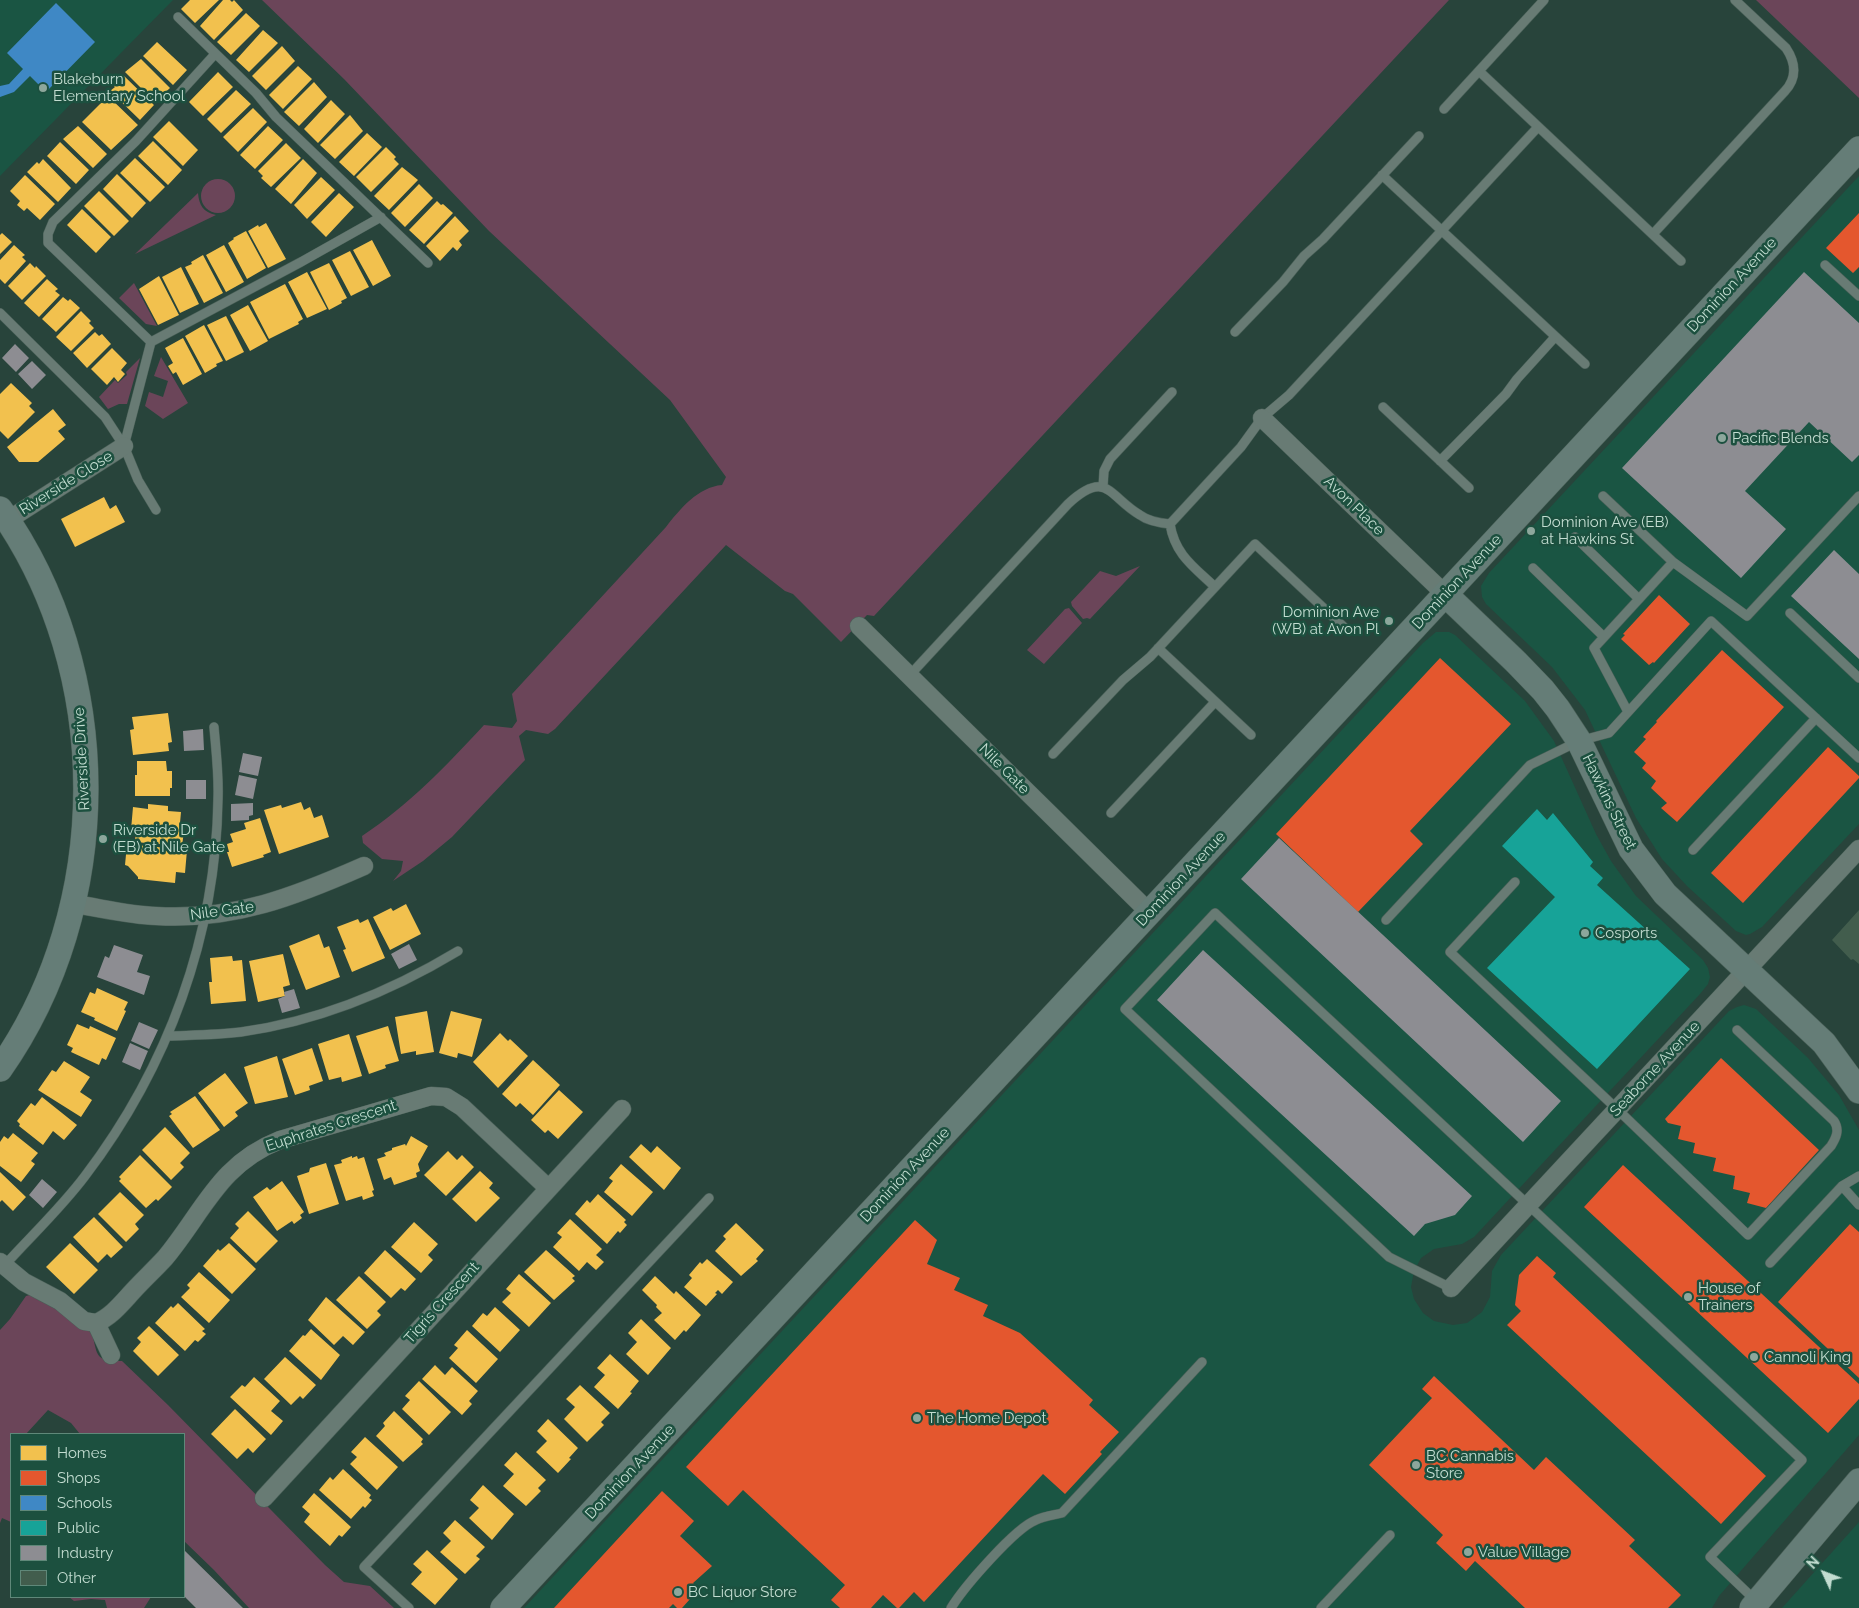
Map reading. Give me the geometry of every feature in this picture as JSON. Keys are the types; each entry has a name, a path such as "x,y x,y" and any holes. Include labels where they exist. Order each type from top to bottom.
{"main road":[{"name":"Dominion Avenue","path":"502,1608 1859,149"},
{"name":"Riverside Drive","path":"0,1069 38,1002 63,940 74,904 82,853 86,802 84,742 80,710 65,648 54,613 34,569 4,514"},
{"name":"Hawkins Street","path":"1446,595 1543,690 1558,709 1579,741 1631,849 1665,894 1824,1043 1859,1091"},
{"path":"1755,1605 1859,1481"}],"street":[{"name":"Avon Place","path":"1262,418 1446,595"},
{"name":"Riverside Close","path":"4,514 124,446"},
{"name":"Nile Gate","path":"859,626 1150,913"},
{"name":"Seaborne Avenue","path":"1451,1288 1859,849"},
{"name":"Nile Gate","path":"74,904 155,916 206,916 247,909 278,900 314,888 364,866"},
{"name":"Euphrates Crescent","path":"96,1324 111,1314 164,1258 218,1185 240,1162 264,1146 280,1140 422,1097 438,1096 446,1098 462,1107 548,1188"},
{"name":"Tigris Crescent","path":"264,1498 622,1109"},
{"path":"2,1264 24,1282 60,1301 84,1321 96,1324 111,1355"}],"lane":[{"path":"1444,109 1544,0"},
{"path":"1652,234 1785,92 1792,81 1794,67 1792,57 1786,48 1735,0"},
{"path":"178,17 256,93 276,117 428,262"},
{"path":"151,342 48,243 48,234 53,222 136,141 215,54"},
{"path":"1479,71 1681,261"},
{"path":"1170,524 1242,447 1262,418 1289,395 1538,127"},
{"path":"1235,332 1283,282 1304,256 1323,239 1419,136"},
{"path":"1382,175 1585,364"},
{"path":"124,446 151,342 381,218"},
{"path":"1825,265 1859,296"},
{"path":"0,313 105,417 124,446 138,480 156,510"},
{"path":"1440,461 1484,414 1502,398 1555,337"},
{"path":"1103,487 1104,471 1110,459 1172,392"},
{"path":"1383,407 1469,488"},
{"path":"909,676 1068,504 1084,492 1093,488 1103,487 1113,492 1138,514 1161,523 1170,524"},
{"path":"1603,496 1674,562 1747,616 1859,496"},
{"path":"1170,524 1174,540 1183,557 1215,587"},
{"path":"1575,537 1639,600"},
{"path":"1053,754 1123,680 1158,648 1255,544 1346,629"},
{"path":"1628,712 1594,648 1674,562"},
{"path":"1533,568 1604,637"},
{"path":"1790,613 1859,678"},
{"path":"1386,920 1530,765 1579,741 1609,733 1711,621 1859,758"},
{"path":"1158,648 1251,735"},
{"path":"1111,813 1215,702"},
{"path":"1693,850 1816,718"},
{"path":"2,1264 65,1199 90,1168 138,1096 168,1036 188,980 206,916 216,838 218,798 214,727"},
{"path":"1515,882 1450,952 1748,1235 1831,1146 1835,1140 1837,1128 1834,1121 1737,1030"},
{"path":"1451,1288 1388,1257 1125,1009 1215,912 1802,1460 1710,1557 1755,1605"},
{"path":"168,1036 241,1032 329,1012 389,989 458,950"},
{"path":"1770,1263 1842,1186 1859,1176"},
{"path":"1842,1186 1859,1205"},
{"path":"409,1608 364,1567 709,1198"},
{"path":"951,1608 958,1597 1010,1540 1035,1520 1062,1513 1202,1362"},
{"path":"1321,1608 1390,1535"}],"shaded area":[{"name":"Blakeburn Elementary School","path":"0,0 173,0 0,176"},
{"path":"262,0 1449,0 874,616 867,615 841,642 793,594 785,591 726,545 555,729 548,734 526,730 519,736 525,760 452,837 423,861 393,881 401,871 403,861 382,859 363,843 362,836 411,798 484,725 512,728 517,721 512,694 677,513 697,494 722,485 726,477 670,400 489,231 344,79"},
{"path":"1756,0 1859,0 1859,98"},
{"path":"1859,176 1859,824 1762,927 1746,935 1736,931 1687,886 1662,859 1636,818 1585,710 1552,667 1486,604 1482,597 1481,586 1489,573"},
{"path":"218,179 230,184 235,196 230,208 218,213 206,208 201,196 206,184"},
{"path":"198,193 202,207 216,215 135,254"},
{"path":"134,283 157,326 146,324 119,298"},
{"path":"161,357 188,403 163,419 145,406 149,392 163,397 168,381 154,376"},
{"path":"140,358 127,404 119,404 108,409 99,397 115,380 118,383 127,375 126,372"},
{"path":"1140,566 1090,619 1083,619 1072,606 1071,602 1100,571 1116,576"},
{"path":"1069,608 1082,623 1044,664 1027,650 1065,609"},
{"path":"1436,632 1449,632 1455,635 1525,701 1554,741 1596,834 1611,861 1636,896 1703,960 1708,968 1710,977 1708,984 1700,994 1474,1237 1462,1244 1434,1249 1421,1258 1414,1271 1411,1287 1414,1299 1423,1313 1434,1321 1453,1325 1467,1323 1482,1312 1490,1297 1492,1271 1501,1255 1729,1011 1737,1007 1744,1005 1756,1009 1808,1058 1839,1095 1859,1130 1859,1435 1719,1596 1712,1608 524,1608 1423,643"},
{"path":"33,1294 92,1333 99,1356 107,1360 122,1361 168,1405 325,1565 344,1582 370,1586 394,1608 249,1608 185,1542 185,1433 79,1433 71,1423 48,1410 27,1433 10,1433 10,1522 2,1518 0,1523 0,1330 26,1296"},
{"path":"1859,1522 1859,1608 1782,1608"},
{"path":"70,1598 150,1598 144,1608 107,1608 105,1600 74,1601"}],"building: Homes":[{"path":"190,0 219,0 195,23 181,9"},
{"path":"223,0 230,0 232,2 234,0 243,10 214,40 200,26"},
{"path":"246,13 260,26 231,55 217,42"},
{"path":"263,30 278,43 249,72 236,60"},
{"path":"157,42 187,70 173,85 143,56"},
{"path":"282,46 295,61 266,90 252,76"},
{"path":"141,59 170,88 155,102 125,72"},
{"path":"298,66 312,79 283,109 269,95"},
{"path":"218,72 233,87 203,116 189,102"},
{"path":"123,75 154,105 140,120 110,91"},
{"path":"314,82 327,97 299,126 284,112"},
{"path":"236,90 251,104 221,133 207,119"},
{"path":"108,96 138,125 111,150 82,122"},
{"path":"331,100 345,114 318,143 304,129"},
{"path":"253,108 267,122 238,152 223,137"},
{"path":"350,115 363,131 335,159 320,145"},
{"path":"169,121 198,150 183,166 153,137"},
{"path":"78,126 107,154 93,168 63,139"},
{"path":"268,126 283,140 255,169 240,155"},
{"path":"367,133 382,147 354,176 339,162"},
{"path":"153,141 182,170 168,185 138,156"},
{"path":"60,142 89,170 76,184 47,156"},
{"path":"286,143 301,158 271,187 261,178 263,176 258,171"},
{"path":"386,147 396,157 394,159 399,164 371,192 356,177"},
{"path":"135,158 165,187 150,202 120,173"},
{"path":"43,159 71,188 58,202 27,172"},
{"path":"303,159 317,173 291,204 275,189"},
{"path":"402,167 418,180 389,210 374,196"},
{"path":"117,174 146,203 132,218 103,189"},
{"path":"25,175 55,204 40,220 27,208 24,211 17,205 20,201 10,191"},
{"path":"321,177 335,190 307,219 294,205"},
{"path":"419,184 433,198 405,227 391,213"},
{"path":"99,191 129,221 114,236 84,206"},
{"path":"339,193 354,207 326,237 311,222"},
{"path":"437,201 453,213 424,244 409,230"},
{"path":"82,209 111,237 96,253 67,225"},
{"path":"455,216 469,231 459,241 462,245 457,251 453,247 440,261 426,246"},
{"path":"266,223 286,259 268,268 248,231"},
{"path":"246,231 266,268 247,279 228,243"},
{"path":"2,233 12,242 0,254 0,235"},
{"path":"372,240 391,276 373,286 353,250"},
{"path":"14,245 25,255 22,257 26,261 5,284 0,279 0,260"},
{"path":"224,245 244,282 226,292 206,255"},
{"path":"350,251 369,287 351,296 332,260"},
{"path":"203,255 223,293 204,303 185,267"},
{"path":"30,263 46,276 22,300 8,286"},
{"path":"329,263 347,298 329,310 310,272"},
{"path":"181,267 199,304 180,313 162,277"},
{"path":"307,272 327,309 307,318 288,282"},
{"path":"159,276 179,315 158,325 139,289"},
{"path":"47,279 58,289 55,291 60,295 39,317 24,303"},
{"path":"285,284 303,319 298,322 299,324 269,339 250,302"},
{"path":"63,297 68,301 70,299 80,308 56,332 42,319"},
{"path":"248,305 268,341 250,351 230,315"},
{"path":"81,311 91,321 89,323 94,328 71,351 56,337"},
{"path":"226,316 244,352 226,361 207,325"},
{"path":"204,325 223,361 205,373 185,336"},
{"path":"95,332 99,336 102,334 111,344 87,368 73,353"},
{"path":"183,338 202,374 183,385 176,372 173,374 168,366 173,363 165,348"},
{"path":"112,348 127,363 121,370 125,374 118,382 114,377 107,385 91,369"},
{"path":"11,383 32,403 29,406 35,412 8,439 0,431 0,394"},
{"path":"53,409 66,425 58,431 65,439 38,462 19,462 7,447"},
{"path":"104,497 110,509 116,505 125,522 75,547 61,519"},
{"path":"168,713 172,742 168,743 169,751 133,755 130,730 134,729 132,717"},
{"path":"137,761 166,761 167,771 172,771 170,796 135,796"},
{"path":"301,802 304,810 310,807 314,818 322,815 329,837 279,854 264,810 281,805 282,808"},
{"path":"148,804 168,806 168,811 181,812 180,823 185,824 182,846 135,842 136,830 131,830 133,807 148,809"},
{"path":"260,818 271,852 263,855 264,857 232,867 227,852 229,852 227,844 233,842 230,834 246,829 244,823"},
{"path":"127,844 187,850 185,873 176,872 175,883 138,879 128,866 125,865"},
{"path":"406,904 421,934 390,950 373,917 391,908 393,911"},
{"path":"358,919 360,923 368,919 385,958 352,972 343,950 346,949 337,927"},
{"path":"319,934 324,948 329,946 340,977 306,990 289,946"},
{"path":"283,954 290,985 283,987 285,996 258,1002 249,961"},
{"path":"232,956 233,961 242,960 246,1001 211,1004 209,982 212,982 210,958"},
{"path":"97,988 128,1002 117,1031 81,1012 90,992 95,994"},
{"path":"427,1011 434,1052 416,1055 416,1051 401,1054 395,1017"},
{"path":"451,1011 482,1019 472,1057 458,1053 457,1058 439,1053"},
{"path":"77,1024 89,1029 90,1026 116,1038 106,1060 102,1058 99,1065 71,1052 73,1048 67,1045"},
{"path":"388,1026 399,1061 385,1065 386,1068 369,1074 356,1036"},
{"path":"500,1033 508,1041 510,1039 528,1056 498,1088 473,1062"},
{"path":"349,1034 362,1076 342,1082 341,1077 329,1080 318,1044"},
{"path":"312,1048 323,1081 309,1086 310,1090 295,1095 282,1059"},
{"path":"277,1056 288,1097 255,1104 244,1067"},
{"path":"533,1060 560,1085 533,1115 520,1103 516,1107 502,1094"},
{"path":"64,1061 90,1077 80,1092 92,1100 81,1117 38,1090 52,1070 56,1072"},
{"path":"225,1073 248,1103 235,1112 238,1116 224,1127 198,1093"},
{"path":"559,1090 583,1112 558,1139 548,1130 545,1133 531,1120"},
{"path":"195,1096 220,1130 193,1148 169,1116 172,1114 170,1112"},
{"path":"42,1097 77,1125 64,1140 53,1131 43,1145 19,1126 20,1124 17,1121 31,1103 35,1106"},
{"path":"165,1127 190,1153 180,1163 184,1167 171,1180 142,1150"},
{"path":"13,1133 38,1153 31,1161 35,1164 21,1182 0,1166 0,1142 4,1136 8,1139"},
{"path":"411,1136 428,1146 418,1164 420,1171 416,1173 417,1177 394,1185 391,1177 384,1180 377,1159 386,1156 384,1153 392,1150 392,1148 405,1144 406,1146"},
{"path":"641,1144 651,1153 657,1146 681,1168 664,1190 629,1157"},
{"path":"448,1151 457,1160 462,1155 474,1167 446,1196 424,1175"},
{"path":"140,1155 172,1187 158,1201 156,1199 146,1208 119,1181 121,1179 119,1177"},
{"path":"352,1156 352,1158 357,1156 358,1159 364,1157 374,1196 363,1200 362,1196 346,1201 334,1165 342,1163 341,1160"},
{"path":"326,1163 339,1204 309,1214 297,1176 309,1172 310,1168"},
{"path":"621,1164 653,1192 632,1216 604,1192 613,1181 609,1178"},
{"path":"480,1171 493,1183 489,1188 500,1198 476,1222 452,1199"},
{"path":"0,1172 26,1197 13,1211 2,1200 0,1202"},
{"path":"282,1181 304,1212 300,1215 302,1218 294,1224 292,1221 277,1231 253,1197 267,1187 270,1190"},
{"path":"120,1192 144,1215 135,1224 139,1229 126,1242 98,1214"},
{"path":"598,1194 626,1220 624,1222 627,1225 620,1233 618,1231 607,1244 575,1214 587,1200 590,1203"},
{"path":"248,1211 278,1241 256,1263 230,1238 239,1228 235,1224"},
{"path":"94,1217 123,1247 111,1258 107,1254 98,1263 73,1237"},
{"path":"570,1219 602,1249 596,1255 604,1262 596,1270 587,1262 579,1271 553,1247 562,1237 557,1233"},
{"path":"414,1222 438,1244 428,1255 433,1260 421,1273 391,1247"},
{"path":"736,1223 764,1250 756,1259 758,1261 741,1276 715,1251 726,1239 723,1236"},
{"path":"70,1243 98,1270 74,1294 46,1267"},
{"path":"229,1243 256,1269 232,1294 203,1266 218,1249 220,1251"},
{"path":"385,1250 416,1279 405,1291 401,1288 391,1298 364,1273"},
{"path":"546,1250 575,1276 572,1278 575,1281 554,1300 524,1272"},
{"path":"707,1259 733,1282 722,1294 718,1290 715,1293 717,1294 706,1306 684,1287 692,1278 689,1275 700,1262 702,1264"},
{"path":"199,1272 230,1300 209,1323 181,1297 190,1288 187,1285"},
{"path":"519,1274 551,1303 529,1327 502,1302 511,1293 506,1289"},
{"path":"359,1276 386,1302 377,1311 381,1315 367,1329 336,1300"},
{"path":"655,1276 674,1294 676,1291 701,1315 686,1332 684,1330 675,1340 654,1320 662,1313 642,1290"},
{"path":"326,1297 365,1332 353,1345 343,1336 334,1345 308,1320"},
{"path":"178,1303 205,1329 202,1331 206,1334 198,1342 195,1340 185,1351 155,1323 171,1306 173,1308"},
{"path":"495,1307 520,1330 500,1352 472,1326 483,1313 487,1316"},
{"path":"641,1319 671,1348 648,1375 626,1354 637,1342 628,1333"},
{"path":"149,1326 179,1355 158,1376 133,1351 141,1342 137,1338"},
{"path":"311,1329 340,1355 321,1380 289,1351"},
{"path":"467,1330 498,1359 476,1383 449,1358 458,1348 454,1345"},
{"path":"610,1354 639,1381 630,1392 632,1393 618,1409 594,1387 605,1375 597,1368"},
{"path":"285,1357 316,1385 303,1399 300,1396 291,1405 264,1379"},
{"path":"435,1365 445,1375 452,1367 478,1391 469,1401 472,1404 462,1415 422,1379"},
{"path":"254,1377 280,1401 271,1411 283,1421 271,1435 230,1397 242,1385 245,1387"},
{"path":"419,1381 451,1412 429,1435 402,1409 410,1400 405,1396"},
{"path":"580,1385 610,1413 601,1422 604,1425 587,1442 564,1419 575,1407 566,1399"},
{"path":"235,1409 266,1439 253,1453 248,1448 237,1459 211,1434"},
{"path":"394,1411 423,1439 421,1442 423,1444 403,1462 376,1436 385,1426 383,1423"},
{"path":"548,1419 578,1448 558,1473 536,1452 547,1441 537,1431"},
{"path":"365,1437 398,1467 377,1490 350,1464 357,1457 351,1452"},
{"path":"516,1452 546,1480 538,1488 541,1491 526,1506 503,1486 514,1474 504,1465"},
{"path":"343,1469 371,1495 369,1498 372,1500 365,1508 363,1506 351,1519 319,1490 330,1477 333,1480"},
{"path":"483,1485 514,1514 492,1540 469,1518 479,1508 470,1500"},
{"path":"314,1493 351,1527 342,1537 339,1535 330,1546 304,1522 310,1514 302,1507"},
{"path":"455,1520 485,1547 476,1556 480,1559 465,1574 440,1552 451,1541 443,1533"},
{"path":"427,1550 458,1579 435,1605 411,1584 422,1572 413,1564"}],"building: Shops":[{"path":"1859,213 1859,267 1853,273 1826,248"},
{"path":"1659,595 1690,624 1654,663 1649,665 1621,639 1625,635 1623,634"},
{"path":"1722,650 1784,707 1677,822 1661,808 1667,803 1651,788 1656,781 1642,768 1646,763 1634,752 1646,739 1643,737 1656,721"},
{"path":"1440,658 1511,724 1410,831 1423,844 1358,912 1276,834"},
{"path":"1828,747 1859,778 1743,903 1711,873"},
{"path":"1721,1058 1819,1150 1766,1208 1747,1203 1750,1193 1733,1189 1735,1176 1713,1171 1716,1158 1693,1153 1695,1143 1678,1139 1681,1126 1668,1123 1665,1119"},
{"path":"1623,1165 1859,1384 1859,1399 1828,1433 1584,1207"},
{"name":"The Home Depot","path":"915,1220 937,1240 927,1264 960,1278 954,1290 988,1305 983,1316 1020,1333 1093,1400 1089,1405 1119,1432 1100,1452 1102,1454 1065,1494 1043,1474 924,1602 914,1592 899,1608 883,1595 871,1608 840,1608 831,1600 845,1585 743,1490 728,1506 686,1467"},
{"path":"1850,1224 1859,1232 1859,1378 1778,1302"},
{"path":"1537,1256 1556,1273 1553,1277 1766,1476 1721,1524 1507,1325 1521,1311 1515,1305 1519,1275"},
{"path":"1434,1376 1534,1470 1546,1457 1635,1540 1629,1546 1681,1595 1668,1608 1525,1608 1475,1561 1466,1571 1436,1543 1443,1535 1369,1465 1432,1398 1422,1389"},
{"path":"662,1491 694,1521 680,1536 712,1566 693,1583 699,1589 682,1608 677,1608 673,1604 669,1608 554,1608"}],"building: Schools":[{"path":"56,3 95,42 46,92 30,76 14,92 0,97 0,86 9,84 23,69 7,53"}],"building: Public":[{"name":"Cosports","path":"1537,809 1547,820 1553,813 1593,862 1590,866 1603,878 1597,885 1690,969 1597,1069 1487,968 1555,897 1502,846"}],"building: Industry":[{"name":"Pacific Blends","path":"1804,272 1859,323 1859,455 1852,462 1809,422 1745,491 1786,529 1741,578 1622,468"},
{"path":"15,344 29,358 16,372 2,358"},
{"path":"32,361 46,375 32,389 18,374"},
{"path":"1834,550 1859,574 1859,659 1791,596"},
{"path":"203,729 204,750 184,751 183,731"},
{"path":"243,753 262,757 258,776 239,772"},
{"path":"239,775 257,779 253,799 235,795"},
{"path":"186,780 206,780 206,799 186,799"},
{"path":"253,803 253,815 249,816 249,820 231,821 231,804"},
{"path":"1279,838 1561,1101 1523,1142 1241,879"},
{"path":"409,944 417,960 399,969 391,954"},
{"path":"114,945 143,955 137,972 150,976 144,995 97,977 105,956 109,958"},
{"path":"1203,950 1472,1196 1455,1215 1425,1224 1414,1236 1157,1000"},
{"path":"294,989 300,1008 282,1013 278,999 285,996 284,992"},
{"path":"139,1022 158,1030 149,1049 131,1041"},
{"path":"130,1043 148,1051 140,1070 122,1062"},
{"path":"42,1179 57,1192 43,1208 29,1195"},
{"path":"185,1551 243,1608 196,1608 185,1597"}],"building: Other":[{"path":"1859,910 1859,964 1853,959 1851,960 1832,940"}],"place":[{"name":"Blakeburn Elementary School","path":"43,88"},
{"name":"Pacific Blends","path":"1722,438"},
{"name":"Dominion Ave (EB) at Hawkins St","path":"1531,531"},
{"name":"Dominion Ave (WB) at Avon Pl","path":"1389,621"},
{"name":"Riverside Dr (EB) at Nile Gate","path":"103,839"},
{"name":"Cosports","path":"1585,933"},
{"name":"House of Trainers","path":"1688,1297"},
{"name":"Cannoli King","path":"1754,1357"},
{"name":"The Home Depot","path":"917,1418"},
{"name":"BC Cannabis Store","path":"1416,1465"},
{"name":"Value Village","path":"1468,1552"},
{"name":"BC Liquor Store","path":"678,1592"}]}
